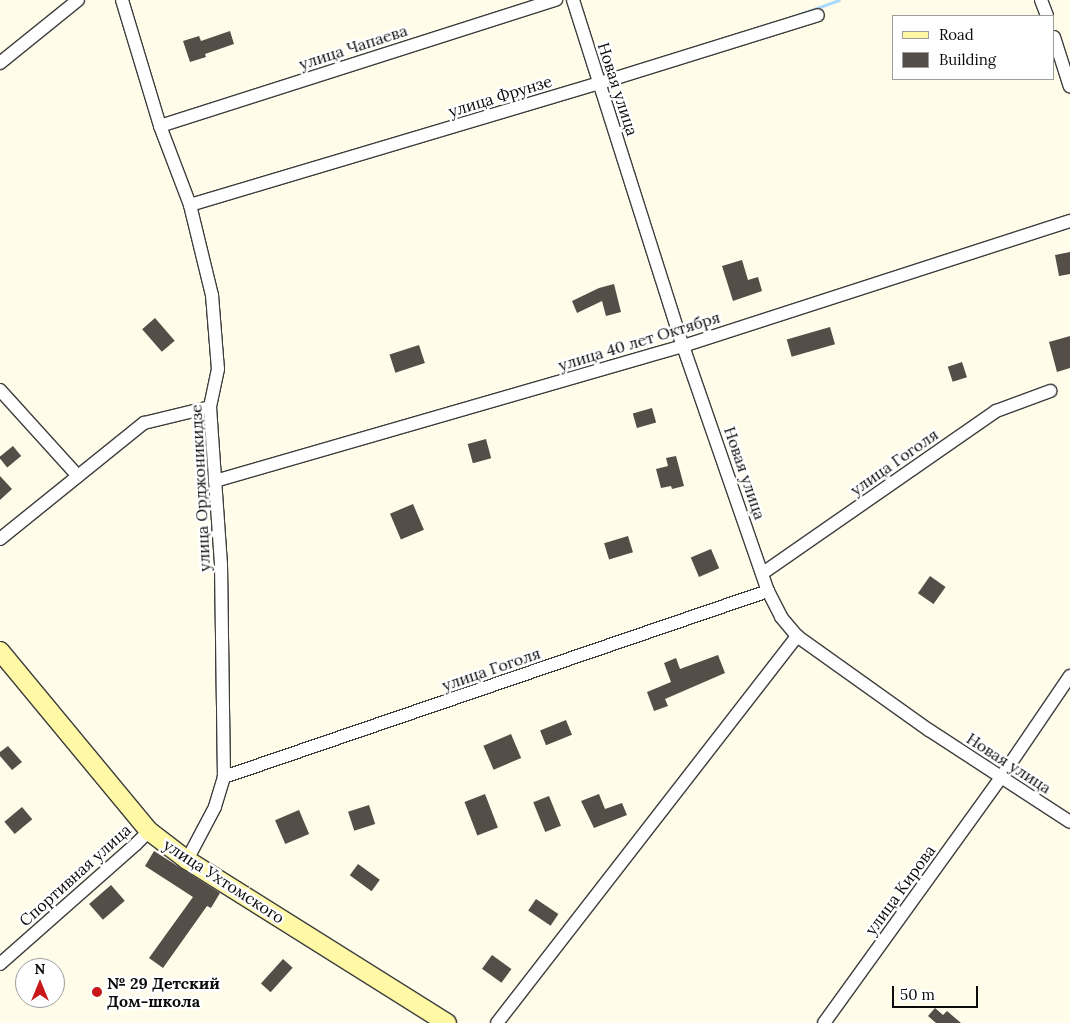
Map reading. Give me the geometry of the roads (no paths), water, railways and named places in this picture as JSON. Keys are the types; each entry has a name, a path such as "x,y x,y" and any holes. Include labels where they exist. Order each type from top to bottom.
{"main road":[{"name":"улица Ухтомского","path":"0,651 149,831 187,860 448,1023"}],"street":[{"path":"0,63 78,0"},
{"name":"улица Орджоникидзе","path":"122,0 160,126 190,205 212,295 218,369 210,406 221,564 224,778 215,807 187,860"},
{"name":"улица Чапаева","path":"160,126 556,0"},
{"name":"Новая улица","path":"573,0 684,346 768,591 781,617 797,636 929,730 1070,822"},
{"path":"1041,0 1047,15"},
{"name":"улица Фрунзе","path":"190,205 600,83 818,15"},
{"path":"1055,39 1066,59 1070,87"},
{"name":"улица 40 лет Октября","path":"215,481 684,346 1070,221"},
{"path":"0,390 78,476"},
{"name":"улица Гоголя","path":"763,573 996,411 1050,391"},
{"path":"0,539 144,423 210,406"},
{"name":"улица Гоголя","path":"224,778 768,591"},
{"path":"497,1023 797,636"},
{"name":"улица Кирова","path":"824,1023 1002,776 1070,676"},
{"name":"Спортивная улица","path":"0,964 149,831"}],"waterway":[{"path":"786,19 839,0"}],"place":[{"name":"№ 29 Детский Дом-школа","path":"97,992"}]}
